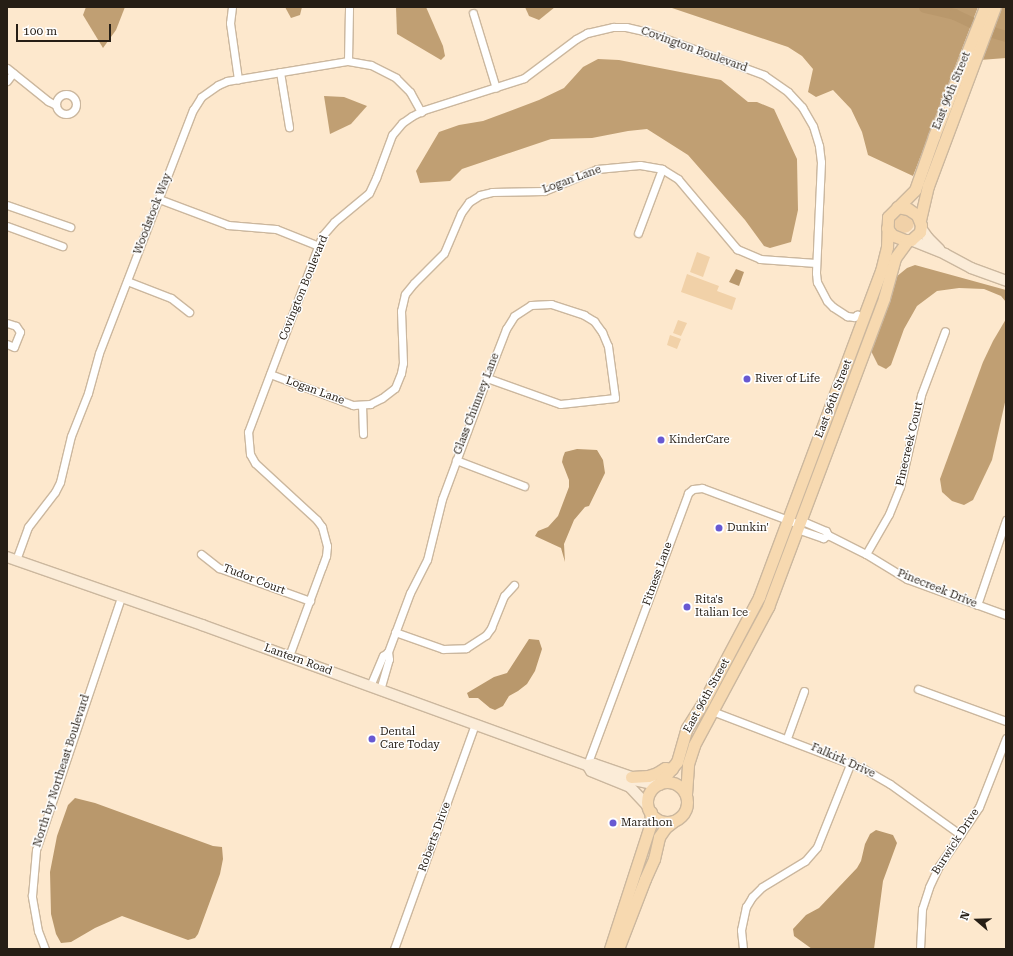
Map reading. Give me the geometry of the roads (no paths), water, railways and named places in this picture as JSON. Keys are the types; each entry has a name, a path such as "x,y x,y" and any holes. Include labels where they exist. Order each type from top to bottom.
{"main road":[{"name":"East 96th Street","path":"686,794 688,764 692,750 768,606 796,523 859,321 884,264 887,247 887,228 890,214 916,190 934,136 974,49 991,7"},
{"name":"East 96th Street","path":"658,785 673,769 679,756 687,728 704,701 756,605 796,523 856,373 887,290 895,258 910,240 918,234 928,186 974,49"},
{"path":"897,207 911,210 921,224"},
{"path":"887,228 892,235 910,240"},
{"path":"856,373 860,350 869,325 859,321"},
{"path":"631,777 648,776 665,768 673,769"},
{"path":"610,949 649,830 650,793 658,785 671,783 677,785 686,794 687,801 684,813 665,828 659,837 654,859 618,949"},
{"path":"649,809 661,821 674,821"}],"street":[{"path":"232,7 231,33 238,79"},
{"path":"348,61 349,7"},
{"path":"473,13 496,88"},
{"name":"Covington Boulevard","path":"289,656 326,556 327,546 322,527 308,512 262,471 250,454 248,432 322,236 334,222 369,193 394,132 406,120 421,112 524,78 576,38 586,33 612,27 626,27 648,32 773,80 788,92 802,108 813,126 819,146 821,162 816,263 817,282 827,300 841,313 859,321"},
{"name":"Woodstock Way","path":"11,558 28,527 55,492 60,482 71,436 88,393 99,353 196,103 208,90 218,84 238,79 348,61 371,65 396,78 410,92 421,112"},
{"path":"7,68 48,101 56,105"},
{"path":"280,72 288,127"},
{"path":"7,80 13,73"},
{"name":"Logan Lane","path":"270,374 344,402 362,405 382,398 395,388 399,381 403,363 402,301 414,283 444,253 460,213 469,202 480,195 492,192 544,191 592,170 640,165 662,170 678,179 737,249 760,259 816,263"},
{"path":"638,233 662,170"},
{"path":"159,199 228,225 276,229 319,246"},
{"path":"7,205 70,227"},
{"path":"921,224 928,238 945,254"},
{"path":"7,226 62,246"},
{"path":"910,240 945,254 971,268 1006,281"},
{"path":"127,281 171,298 189,312"},
{"name":"Glass Chimney Lane","path":"380,690 389,659 388,652 395,632 410,593 427,560 442,499 456,460 487,378 506,329 514,316 531,305 551,304 584,315 594,321 602,332 608,346 615,398 560,404 487,378"},
{"path":"7,322 16,326 20,332 14,347 7,344"},
{"name":"Pinecreek Court","path":"866,554 889,514 900,487 921,395 945,331"},
{"path":"362,405 363,434"},
{"path":"456,460 524,486"},
{"name":"Fitness Lane","path":"587,765 688,493 693,489 702,488 796,523"},
{"path":"977,605 1006,520"},
{"name":"Pinecreek Drive","path":"796,523 826,531 828,535 866,554 907,579 1006,615"},
{"name":"Tudor Court","path":"201,554 219,568 310,601"},
{"name":"Lantern Road","path":"11,558 289,656 587,765 594,764 631,777 634,780 658,785"},
{"path":"395,632 443,649 466,648 486,635 491,628 504,596 514,584"},
{"name":"North by Northeast Boulevard","path":"45,949 38,930 32,896 36,850 121,597"},
{"name":"Glass Chimney Lane","path":"370,686 383,656 388,652"},
{"path":"918,689 1006,721"},
{"path":"787,738 804,691"},
{"name":"Falkirk Drive","path":"712,711 851,762 890,784 961,835"},
{"name":"Roberts Drive","path":"394,949 475,724"},
{"name":"Burwick Drive","path":"920,949 920,922 924,900 939,866 961,835 981,802 1006,738"},
{"path":"743,949 741,924 749,902 758,890 804,861 817,847 851,762"},
{"name":"Lantern Road","path":"587,765 591,771 630,787 649,809"}],"waterway":[{"path":"924,7 954,14 992,32 1006,36"}],"place":[{"name":"River of Life","path":"747,379"},
{"name":"KinderCare","path":"661,440"},
{"name":"Dunkin'","path":"719,528"},
{"name":"Rita's Italian Ice","path":"687,607"},
{"name":"Dental Care Today","path":"372,739"},
{"name":"Marathon","path":"613,823"}]}
